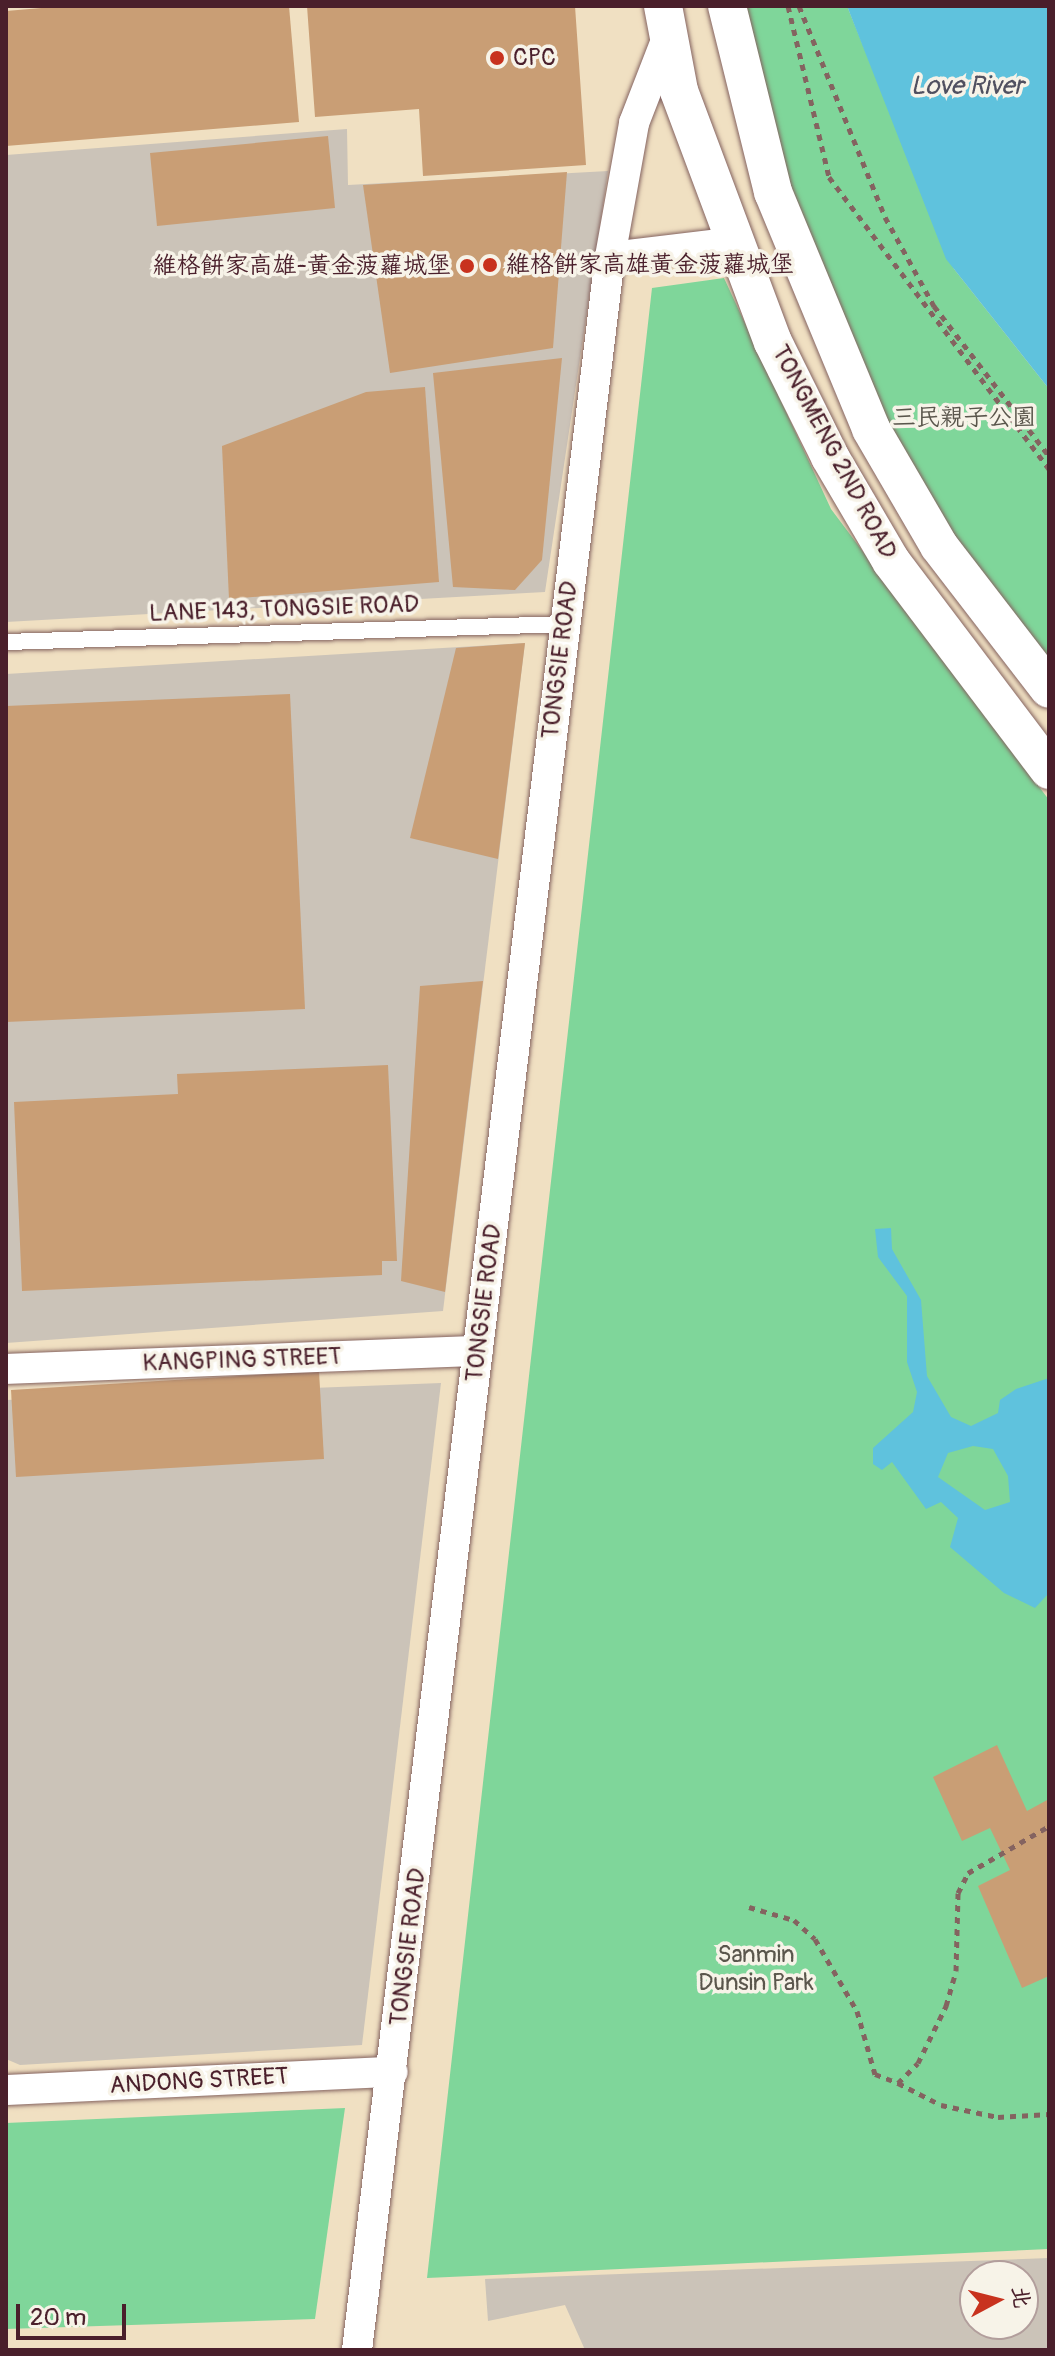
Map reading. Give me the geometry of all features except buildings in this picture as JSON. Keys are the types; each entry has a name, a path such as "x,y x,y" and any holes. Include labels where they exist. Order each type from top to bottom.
{"street":[{"name":"TONGMENG 2ND ROAD","path":"727,6 773,192 871,429 939,546 1049,689"},
{"name":"TONGMENG 2ND ROAD","path":"670,17 736,242 773,342 891,561 1049,770"},
{"name":"TONGSIE ROAD","path":"357,2350 610,257 634,123 670,17"},
{"path":"610,257 736,242"},
{"name":"KANGPING STREET","path":"6,1369 478,1351"},
{"name":"ANDONG STREET","path":"6,2090 393,2072"}],"lane":[{"name":"LANE 143, TONGSIE ROAD","path":"6,642 565,624"}],"path":[{"path":"788,6 829,177 1049,469"},
{"path":"799,6 885,217 934,306 1049,456"},
{"path":"898,2083 926,2050 946,2006 956,1971 958,1893 968,1873 1049,1826"},
{"path":"749,1907 794,1920 815,1939 857,2011 875,2074 956,2108 998,2117 1049,2114"}],"shaded area":[{"path":"347,129 348,185 608,171 545,592 6,622 6,155"},
{"path":"525,643 443,1311 6,1343 6,674"},
{"path":"441,1383 362,2045 20,2065 6,2059 6,1400"},
{"path":"1049,2258 1049,2350 585,2350 565,2305 488,2321 485,2279 959,2261 959,2340 1039,2340 1039,2260 995,2260"}],"green space":[{"name":"三民親子公園","path":"728,6 847,6 954,269 1049,389 1049,689 831,338"},
{"name":"Sanmin Dunsin Park","path":"724,278 831,509 1049,800 1049,2249 427,2278 652,288"},
{"path":"345,2108 315,2319 6,2329 6,2123"}],"water":[{"name":"Love River","path":"847,6 1047,6 1049,389 946,259"},
{"path":"891,1228 892,1249 921,1300 927,1376 951,1417 971,1426 998,1413 1000,1400 1016,1389 1049,1378 1049,1593 1035,1608 1004,1593 950,1547 958,1518 941,1502 926,1509 892,1462 882,1470 873,1464 873,1448 913,1412 917,1392 907,1362 907,1296 878,1257 875,1229","holes":["973,1446 993,1449 1008,1476 1010,1502 985,1510 938,1477 948,1453"]}],"place":[{"name":"CPC","path":"497,58"},
{"name":"維格餅家高雄黃金菠蘿城堡","path":"490,265"},
{"name":"維格餅家高雄-黃金菠蘿城堡","path":"467,266"}]}
